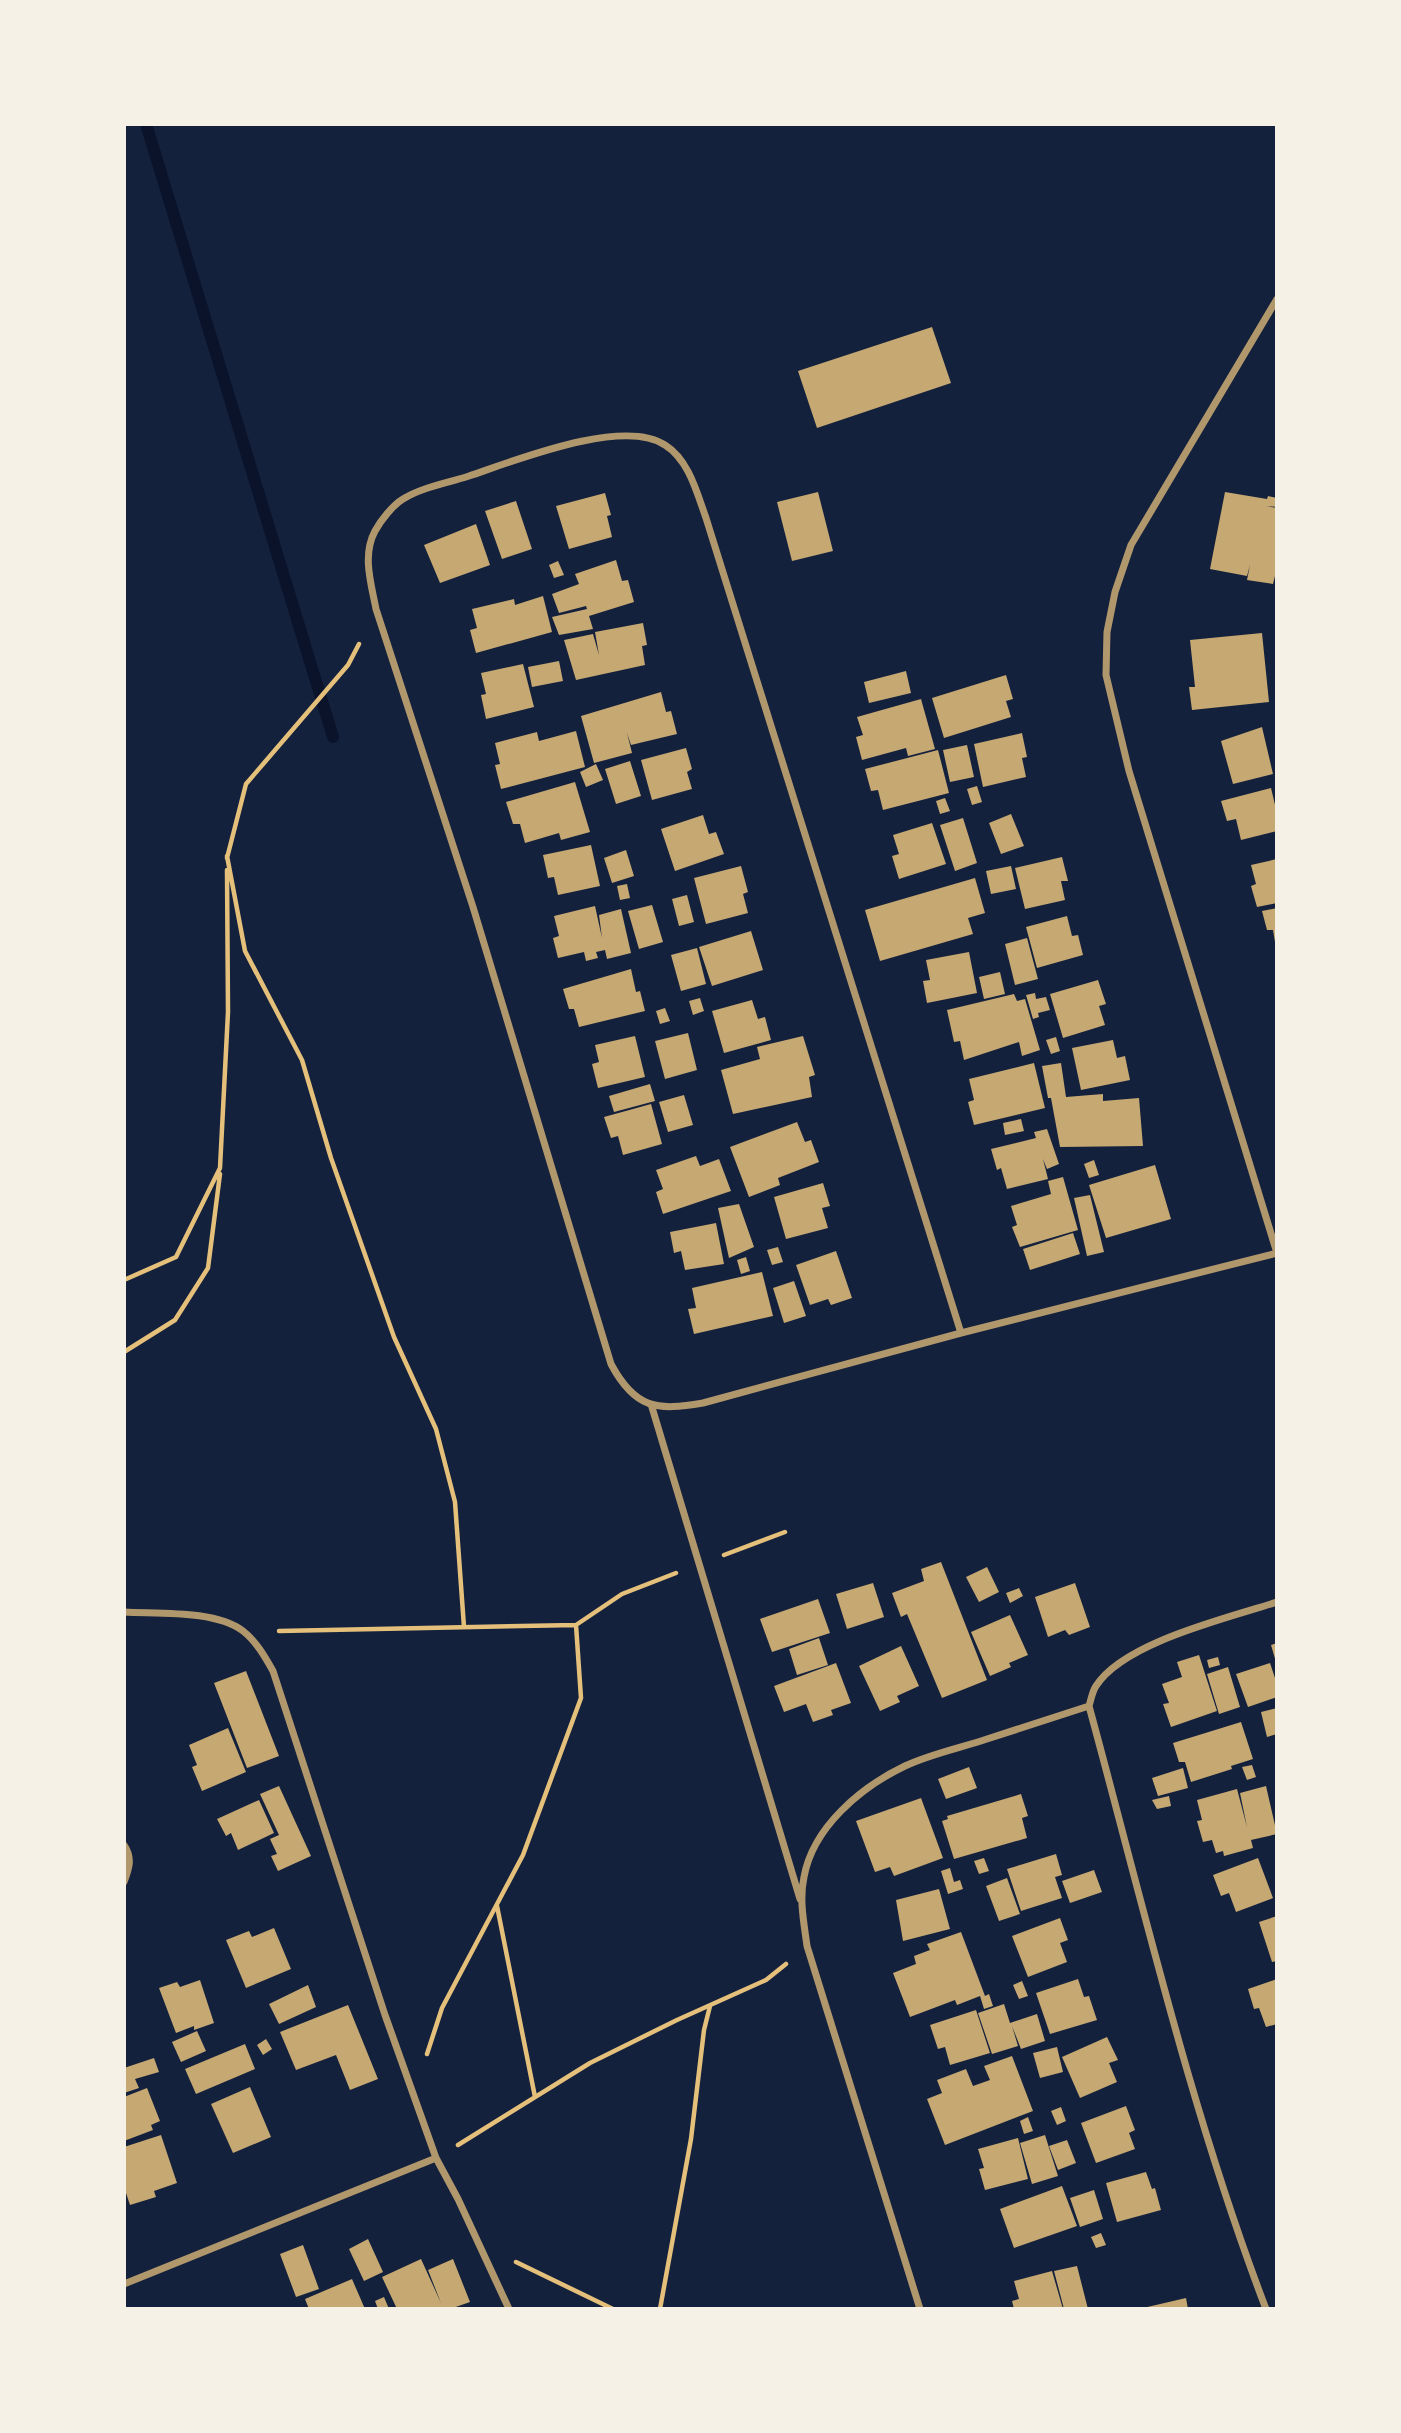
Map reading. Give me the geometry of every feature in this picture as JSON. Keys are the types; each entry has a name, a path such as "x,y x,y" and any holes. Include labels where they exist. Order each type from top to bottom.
{"street":[{"path":"961,1333 706,518 680,458 664,444 641,435 568,444 403,499 376,528 369,545 369,569 376,609 472,907 611,1364 620,1381 635,1397 651,1404 672,1408 703,1403 961,1333 1277,1253 1129,771 1107,675 1107,632 1115,592 1131,545 1277,299"},
{"path":"651,1404 802,1906 807,1946 920,2309"},
{"path":"1266,2309 1202,2124 1089,1706 1094,1688 1106,1674 1141,1650 1175,1635 1277,1602"},
{"path":"124,1612 207,1617 227,1621 244,1632 260,1649 273,1671 385,2015 436,2158 509,2309"},
{"path":"802,1906 804,1877 811,1853 826,1828 849,1803 877,1782 906,1765 1089,1706"},
{"path":"124,1845 130,1866 124,1882"},
{"path":"124,2284 436,2158"}],"path":[{"path":"124,1352 175,1320 208,1268 220,1168 228,1012 226,856 246,783 348,666 376,609"},
{"path":"226,856 245,951 302,1060 331,1158 394,1337 436,1429 455,1502 464,1627"},
{"path":"124,1280 176,1257 220,1168"},
{"path":"244,1632 576,1625 622,1594 785,1532"},
{"path":"414,2095 442,2008 523,1855 581,1698 576,1625"},
{"path":"496,1905 535,2097"},
{"path":"436,2158 590,2063 766,1980 807,1946"},
{"path":"660,2309 691,2139 704,2030 710,2005"},
{"path":"482,2251 526,2265 613,2309"}],"building":[{"path":"932,327 951,383 817,428 798,371"},
{"path":"818,492 833,551 792,561 777,502"},
{"path":"1225,492 1267,499 1268,496 1277,498 1277,507 1266,506 1277,508 1277,568 1273,584 1247,580 1250,565 1247,576 1210,569"},
{"path":"605,493 611,515 607,516 612,537 569,549 556,506"},
{"path":"516,501 532,549 502,559 485,511"},
{"path":"476,524 490,565 440,583 424,545"},
{"path":"616,560 622,581 628,580 634,602 589,616 593,629 559,635 552,617 587,609 586,606 559,613 552,594 579,584 575,574"},
{"path":"558,561 564,575 554,578 549,565"},
{"path":"543,596 552,632 476,653 470,630 477,628 472,609 514,599 515,605"},
{"path":"643,623 647,645 642,646 645,665 576,680 564,640 593,634 599,655 595,632"},
{"path":"1262,633 1269,702 1192,710 1189,687 1195,687 1190,640"},
{"path":"559,661 563,681 532,687 528,667"},
{"path":"523,664 534,707 486,719 481,695 486,694 481,673"},
{"path":"906,671 911,693 869,703 864,682"},
{"path":"1006,675 1013,699 1006,701 1011,717 944,738 932,698"},
{"path":"661,692 666,712 671,711 677,734 631,745 627,733 632,753 594,763 581,716"},
{"path":"921,699 935,749 908,756 906,748 862,760 856,737 863,735 857,717"},
{"path":"1262,727 1273,774 1233,784 1221,741"},
{"path":"576,731 585,767 501,789 495,765 500,764 495,743 537,732 539,741"},
{"path":"1022,733 1027,757 1022,758 1026,777 983,787 974,744"},
{"path":"967,745 974,777 950,782 943,750"},
{"path":"686,748 692,769 687,772 692,789 652,800 641,760"},
{"path":"938,750 949,793 883,810 878,790 871,791 865,769"},
{"path":"630,761 641,796 616,804 605,769"},
{"path":"596,764 603,780 586,787 580,772"},
{"path":"575,782 590,832 561,840 559,833 525,843 520,824 513,824 506,802"},
{"path":"977,786 982,802 972,805 967,789"},
{"path":"1271,788 1277,813 1277,831 1241,840 1236,819 1227,821 1221,801"},
{"path":"945,798 950,811 940,814 936,801"},
{"path":"1011,814 1024,846 1001,854 989,823"},
{"path":"703,815 709,834 716,832 724,854 675,871 661,829"},
{"path":"963,818 977,863 955,871 940,825"},
{"path":"932,823 946,864 899,879 892,856 899,854 893,835"},
{"path":"591,845 600,886 558,895 554,877 548,878 543,855"},
{"path":"626,850 634,876 612,883 604,858"},
{"path":"1062,857 1068,881 1061,881 1065,900 1025,909 1015,868"},
{"path":"1277,859 1277,903 1257,907 1251,886 1256,884 1251,865"},
{"path":"741,866 748,892 743,894 748,913 706,924 694,878"},
{"path":"1011,866 1016,889 991,894 986,871"},
{"path":"975,878 985,913 968,918 973,934 880,961 865,910"},
{"path":"627,884 630,898 620,900 617,886"},
{"path":"687,895 694,922 679,926 672,899"},
{"path":"652,905 663,942 639,949 628,911"},
{"path":"595,906 602,938 599,915 621,909 631,953 607,959 605,950 596,952 598,958 586,961 584,952 558,958 553,938 559,936 554,916"},
{"path":"1277,908 1275,942 1273,930 1267,930 1262,911"},
{"path":"1067,916 1072,936 1078,935 1083,955 1037,968 1026,927"},
{"path":"751,931 763,970 712,986 699,947"},
{"path":"1027,938 1038,979 1015,985 1005,944"},
{"path":"697,948 706,984 681,991 671,955"},
{"path":"969,952 977,993 927,1003 923,981 930,980 926,960"},
{"path":"631,969 636,992 640,991 645,1011 579,1027 574,1009 569,1009 563,989"},
{"path":"1000,972 1005,994 984,999 979,977"},
{"path":"1098,980 1106,1004 1099,1006 1105,1025 1063,1038 1050,994"},
{"path":"1035,993 1036,999 1046,997 1050,1010 1038,1013 1039,1017 1033,1019 1026,995"},
{"path":"1014,994 1017,1001 1025,999 1040,1050 1022,1056 1019,1042 964,1060 960,1041 954,1042 947,1010"},
{"path":"700,998 704,1011 693,1015 689,1001"},
{"path":"752,1000 758,1019 765,1017 771,1040 724,1053 712,1011"},
{"path":"665,1008 670,1021 660,1024 656,1011"},
{"path":"688,1033 697,1070 665,1079 655,1041"},
{"path":"635,1036 645,1077 598,1088 592,1064 599,1062 595,1045"},
{"path":"803,1036 815,1075 809,1077 812,1097 733,1114 721,1070 760,1059 757,1047"},
{"path":"1056,1037 1060,1051 1051,1054 1046,1040"},
{"path":"1113,1040 1117,1058 1125,1056 1130,1080 1081,1090 1072,1048"},
{"path":"1034,1063 1045,1108 974,1125 968,1102 974,1100 969,1079"},
{"path":"1061,1063 1066,1097 1103,1094 1103,1101 1139,1098 1143,1146 1060,1147 1042,1066"},
{"path":"650,1084 655,1101 614,1112 609,1096"},
{"path":"684,1095 693,1125 668,1132 659,1102"},
{"path":"651,1104 662,1144 623,1155 618,1136 611,1138 604,1117"},
{"path":"1021,1119 1024,1131 1005,1135 1003,1123"},
{"path":"797,1122 805,1142 811,1140 819,1162 778,1178 780,1185 749,1197 730,1147"},
{"path":"1047,1129 1059,1164 1047,1169 1043,1159 1048,1179 1007,1189 1001,1168 997,1170 991,1149 1036,1138 1034,1132"},
{"path":"696,1156 700,1166 719,1159 731,1191 663,1214 656,1192 663,1189 656,1170"},
{"path":"1094,1160 1099,1175 1089,1178 1084,1164"},
{"path":"1155,1165 1171,1219 1106,1238 1089,1185"},
{"path":"1063,1177 1078,1230 1020,1247 1012,1227 1017,1225 1011,1206 1051,1194 1048,1181"},
{"path":"823,1183 830,1206 822,1208 828,1228 786,1239 774,1197"},
{"path":"1090,1195 1104,1252 1087,1256 1074,1198"},
{"path":"739,1204 754,1247 729,1258 718,1208"},
{"path":"716,1223 724,1264 685,1270 681,1251 674,1253 670,1232"},
{"path":"1073,1233 1080,1254 1030,1270 1023,1249"},
{"path":"778,1247 783,1262 772,1265 767,1250"},
{"path":"836,1251 852,1298 831,1305 828,1299 810,1305 796,1265"},
{"path":"746,1257 750,1271 741,1274 737,1260"},
{"path":"762,1272 773,1316 694,1334 688,1309 696,1308 692,1288"},
{"path":"794,1281 806,1316 784,1323 773,1288"},
{"path":"941,1562 987,1680 942,1698 907,1614 901,1617 892,1593 924,1581 921,1569"},
{"path":"987,1567 999,1592 979,1602 966,1577"},
{"path":"873,1583 884,1617 847,1629 836,1594"},
{"path":"1075,1583 1090,1627 1069,1635 1065,1630 1048,1637 1035,1597"},
{"path":"1019,1588 1023,1596 1010,1603 1006,1593"},
{"path":"818,1599 830,1633 772,1652 760,1619"},
{"path":"1010,1615 1028,1655 1009,1663 1011,1667 990,1676 971,1632"},
{"path":"819,1638 828,1665 797,1675 789,1649"},
{"path":"1277,1643 1277,1662 1276,1662 1271,1645"},
{"path":"901,1646 919,1686 897,1696 900,1702 880,1711 859,1666"},
{"path":"1199,1655 1217,1711 1171,1727 1163,1704 1169,1703 1162,1684 1182,1677 1177,1662"},
{"path":"1218,1657 1220,1665 1209,1668 1207,1660"},
{"path":"836,1663 851,1703 831,1710 833,1715 813,1722 806,1704 784,1712 774,1686"},
{"path":"1270,1663 1277,1684 1277,1697 1248,1707 1236,1674"},
{"path":"1228,1667 1240,1707 1219,1714 1207,1674"},
{"path":"246,1671 279,1756 247,1768 214,1683"},
{"path":"1277,1708 1277,1734 1267,1737 1261,1712"},
{"path":"1241,1722 1253,1759 1191,1782 1185,1762 1179,1762 1173,1743"},
{"path":"228,1728 246,1772 202,1791 192,1767 197,1765 189,1745"},
{"path":"1252,1765 1256,1777 1247,1780 1242,1767"},
{"path":"969,1767 977,1788 946,1799 938,1779"},
{"path":"1183,1768 1188,1788 1158,1796 1152,1778"},
{"path":"279,1786 311,1856 278,1871 271,1856 277,1854 270,1839 279,1835 260,1794"},
{"path":"1266,1786 1277,1834 1251,1840 1253,1848 1224,1856 1223,1851 1216,1853 1212,1840 1203,1842 1197,1821 1202,1820 1197,1800 1237,1789 1247,1827 1240,1793"},
{"path":"1021,1794 1028,1816 1022,1818 1027,1838 954,1859 942,1821 948,1819 947,1816"},
{"path":"1169,1796 1171,1806 1157,1809 1152,1800"},
{"path":"921,1798 943,1858 894,1876 890,1867 875,1872 856,1821"},
{"path":"259,1800 274,1833 238,1850 231,1833 226,1836 217,1819"},
{"path":"1056,1854 1062,1875 1055,1877 1062,1898 1021,1911 1007,1869"},
{"path":"984,1858 989,1871 979,1874 974,1861"},
{"path":"1258,1858 1273,1898 1236,1912 1229,1893 1221,1896 1213,1875"},
{"path":"950,1868 954,1882 960,1880 963,1889 948,1894 941,1871"},
{"path":"1094,1870 1102,1892 1070,1903 1062,1881"},
{"path":"1007,1878 1020,1914 999,1921 986,1886"},
{"path":"939,1889 950,1929 903,1941 896,1900"},
{"path":"1277,1916 1277,1961 1272,1962 1259,1922"},
{"path":"1060,1918 1068,1940 1060,1943 1067,1962 1028,1977 1012,1936"},
{"path":"274,1928 291,1969 246,1988 226,1940 249,1931 252,1937"},
{"path":"961,1932 985,1996 989,1994 993,2006 984,2009 980,1996 957,2005 955,2000 910,2017 893,1973 916,1964 914,1956 930,1950 927,1944"},
{"path":"1078,1979 1084,1997 1089,1996 1097,2020 1050,2034 1036,1993"},
{"path":"1277,1979 1277,2024 1266,2027 1259,2008 1254,2009 1248,1989"},
{"path":"200,1980 214,2023 194,2030 194,2026 176,2033 159,1988 177,1982 180,1987"},
{"path":"1022,1981 1028,1996 1019,1999 1013,1985"},
{"path":"308,1985 316,2007 279,2024 269,2004"},
{"path":"1004,2004 1010,2023 1037,2014 1045,2041 1021,2049 1012,2026 1018,2046 992,2054 978,2013"},
{"path":"348,2005 378,2079 350,2090 336,2055 296,2070 280,2032"},
{"path":"976,2010 990,2053 950,2065 945,2047 938,2049 930,2025"},
{"path":"197,2031 206,2051 181,2062 172,2042"},
{"path":"1107,2037 1118,2060 1109,2063 1117,2082 1080,2098 1062,2057"},
{"path":"266,2039 272,2049 263,2055 257,2045"},
{"path":"245,2044 255,2069 196,2094 185,2069"},
{"path":"1057,2047 1063,2072 1040,2078 1033,2053"},
{"path":"1012,2056 1033,2111 945,2145 927,2099 942,2093 937,2080 966,2069 973,2086 990,2080 984,2066"},
{"path":"154,2058 159,2072 135,2079 139,2088 124,2093 124,2068"},
{"path":"250,2087 271,2137 233,2153 211,2104"},
{"path":"147,2088 160,2121 151,2125 153,2130 124,2141 124,2097"},
{"path":"1126,2106 1135,2130 1129,2133 1135,2149 1096,2163 1081,2123"},
{"path":"1061,2107 1066,2121 1057,2125 1051,2111"},
{"path":"1028,2117 1033,2131 1024,2134 1020,2121"},
{"path":"161,2135 177,2183 154,2191 156,2197 130,2205 124,2187 124,2147"},
{"path":"1045,2135 1058,2176 1032,2184 1020,2143"},
{"path":"1018,2138 1028,2179 985,2190 979,2169 984,2168 978,2149"},
{"path":"1067,2140 1076,2163 1058,2170 1049,2146"},
{"path":"1146,2172 1152,2189 1155,2188 1161,2210 1117,2222 1106,2183"},
{"path":"1062,2186 1077,2226 1014,2248 1000,2209"},
{"path":"1094,2190 1103,2219 1080,2227 1070,2198"},
{"path":"1101,2233 1106,2245 1096,2248 1091,2237"},
{"path":"368,2239 383,2272 364,2281 349,2249"},
{"path":"303,2245 319,2289 296,2297 280,2254"},
{"path":"421,2259 441,2303 428,2270 453,2259 470,2302 450,2309 397,2309 382,2277"},
{"path":"1077,2266 1088,2309 1064,2309 1054,2271"},
{"path":"1052,2271 1063,2309 1014,2309 1012,2301 1019,2299 1014,2281"},
{"path":"352,2279 365,2309 309,2309 305,2299"},
{"path":"384,2297 389,2309 378,2309 375,2301"},
{"path":"1186,2298 1188,2309 1143,2309 1143,2308"}],"waterway":[{"path":"146,124 333,737"}]}
